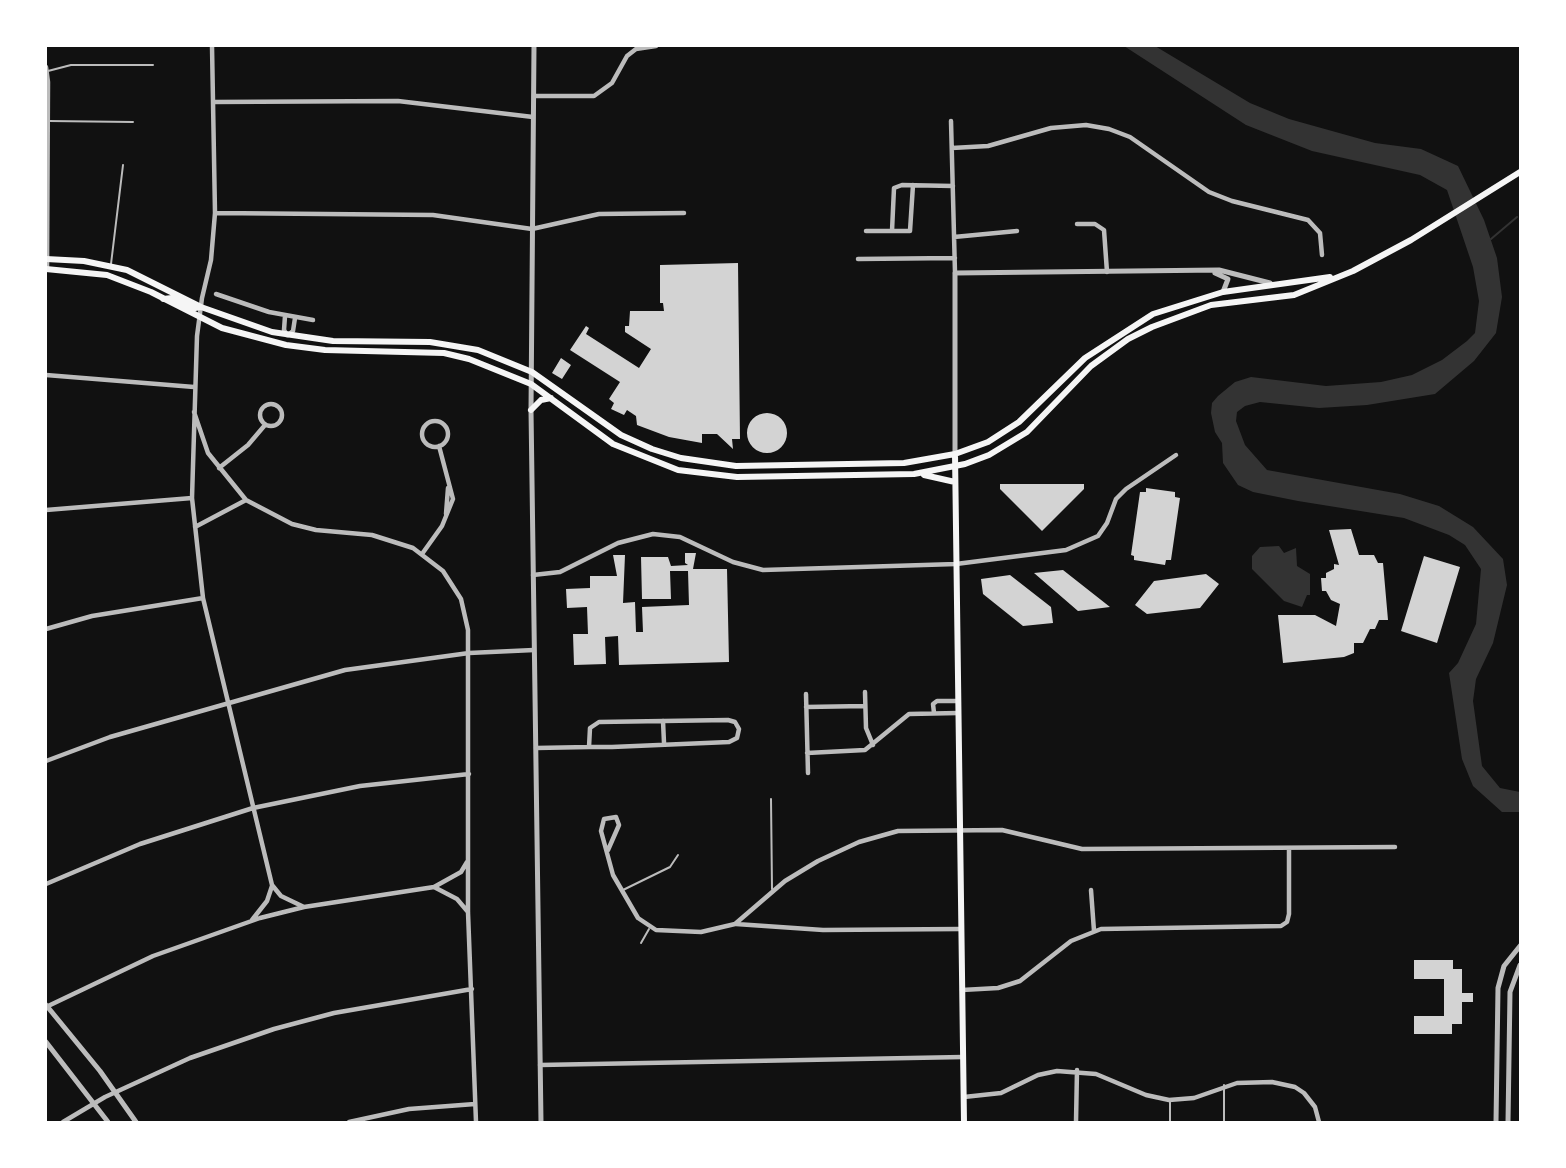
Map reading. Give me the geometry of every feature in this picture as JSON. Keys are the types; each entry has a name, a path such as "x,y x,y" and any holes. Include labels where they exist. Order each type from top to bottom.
{"main road":[{"path":"46,269 107,275 199,318 243,335 286,345 325,351 444,353 492,367 531,384 613,443 647,460 678,470 729,477 918,473 955,467 989,455 1027,432 1091,366 1128,340 1182,313 1294,295 1411,240 1521,172"},
{"path":"46,259 111,265 145,276 201,307 288,335 445,343 495,356 532,372 621,435 681,458 730,466 841,466 926,461 955,454 988,442 1019,422 1085,358 1122,331 1153,314 1223,292 1338,276"},
{"path":"163,299 172,298 195,309 201,307"},
{"path":"1200,298 1202,308"},
{"path":"1122,331 1128,340"},
{"path":"286,345 288,335"},
{"path":"375,341 375,351"},
{"path":"444,353 445,343"},
{"path":"1060,384 1068,392"},
{"path":"531,410 541,400 551,398"},
{"path":"955,454 964,1122"},
{"path":"729,477 730,466"},
{"path":"841,466 841,476"},
{"path":"918,473 955,482"}],"street":[{"path":"212,46 215,213 211,260 199,318 194,387 192,498 195,527 203,598 272,885 281,896 304,907"},
{"path":"534,46 531,410 541,1122"},
{"path":"534,96 594,96 611,83 627,56 636,49 656,46"},
{"path":"46,69 46,269"},
{"path":"213,102 398,101 533,117"},
{"path":"951,121 955,258 955,454"},
{"path":"952,148 988,146 1051,128 1086,125 1109,129 1130,137 1209,192 1241,204 1308,220 1320,233 1322,255"},
{"path":"866,231 910,231 913,185"},
{"path":"892,231 892,191 897,186 953,186"},
{"path":"215,213 433,215 532,229 599,214 684,213"},
{"path":"1077,224 1095,224 1104,230 1107,272"},
{"path":"954,237 1017,230"},
{"path":"858,259 955,258"},
{"path":"1209,271 1228,278 1223,292"},
{"path":"955,273 1228,271 1249,280 1271,284"},
{"path":"216,294 285,316 313,320"},
{"path":"285,316 284,330 288,335 293,331 295,317"},
{"path":"46,375 194,387"},
{"path":"275,405 282,413 281,420 272,426 265,425 260,412 265,406 275,405"},
{"path":"193,408 208,453 246,500 292,524 316,530 372,536 422,554 443,571 461,599 466,613 469,653 468,912 476,1122"},
{"path":"433,421 441,422 448,433 446,441 439,446 427,444 423,437 425,425 433,421"},
{"path":"219,468 248,445 265,425"},
{"path":"422,554 453,499 439,446"},
{"path":"534,575 560,572 618,543 653,534 680,537 733,562 763,570 956,564 1066,550 1098,536 1107,523 1116,499 1126,489 1176,455"},
{"path":"46,510 192,498"},
{"path":"195,527 246,500"},
{"path":"46,629 92,616 203,598"},
{"path":"46,761 110,737 345,670 469,653 534,650"},
{"path":"865,692 866,728 873,745"},
{"path":"806,694 808,773"},
{"path":"934,713 933,704 937,701 958,701"},
{"path":"806,706 865,706"},
{"path":"807,753 852,752 873,745 909,714 958,713"},
{"path":"536,748 589,747 664,743 729,742 737,738 739,729 735,722 728,720 596,722 590,728 589,747"},
{"path":"663,721 664,743"},
{"path":"46,884 140,844 253,808 360,786 469,774"},
{"path":"608,850 619,825 616,817 607,817 601,825 612,870 638,918 650,928 705,932 736,923 823,930 961,929"},
{"path":"736,923 772,891 818,861 869,838 898,831 1014,832 1071,848 1395,848"},
{"path":"962,990 998,988 1020,981 1072,941 1094,931 1112,928 1274,928 1284,924 1289,914 1289,848"},
{"path":"135,1122 115,1092 46,1006 153,956 250,922 304,907 434,887 461,872 468,861"},
{"path":"250,922 264,907 272,885"},
{"path":"434,887 457,899 468,912"},
{"path":"1091,890 1094,931"},
{"path":"1496,1122 1500,979 1508,960 1521,946"},
{"path":"1508,1122 1511,983 1521,965"},
{"path":"63,1122 115,1092 190,1058 274,1029 334,1013 472,989"},
{"path":"1497,1031 1510,1030"},
{"path":"46,1042 108,1122"},
{"path":"540,1065 963,1057"},
{"path":"964,1097 985,1097 1038,1075 1077,1070 1096,1073 1146,1095 1170,1100 1194,1098 1223,1085 1272,1082 1295,1087 1310,1101 1320,1122"},
{"path":"1076,1122 1077,1070"},
{"path":"349,1122 409,1109 475,1104"},
{"path":"1496,1113 1508,1113"}],"lane":[{"path":"46,69 71,65 153,65"},
{"path":"48,121 134,122"},
{"path":"111,265 123,165"},
{"path":"771,799 772,891"},
{"path":"622,891 670,867 678,855"},
{"path":"641,943 650,928"},
{"path":"1223,1085 1224,1122"},
{"path":"1170,1100 1170,1122"}],"shaded area":[{"path":"1124,46 1155,46 1250,103 1289,119 1375,143 1421,149 1458,166 1484,220 1497,258 1502,297 1496,333 1474,361 1435,394 1367,405 1319,408 1260,402 1245,406 1237,412 1236,421 1245,445 1267,470 1400,494 1439,506 1473,527 1503,559 1507,585 1493,643 1476,679 1473,701 1482,766 1500,788 1520,792 1520,812 1502,812 1473,786 1462,759 1449,673 1458,663 1476,624 1481,569 1465,545 1449,535 1404,518 1298,501 1253,492 1238,485 1223,463 1222,443 1215,432 1211,413 1212,403 1218,396 1235,382 1251,377 1326,386 1381,382 1412,375 1442,360 1467,341 1475,333 1479,301 1473,267 1447,190 1420,175 1312,151 1246,125"},
{"path":"1279,546 1284,553 1296,548 1297,566 1310,574 1310,595 1307,595 1302,607 1284,601 1252,569 1252,556 1260,547"}],"building":[{"path":"738,263 740,439 732,439 733,449 717,434 702,434 702,443 669,437 637,425 636,416 627,410 624,415 611,409 614,403 609,399 620,382 570,350 586,326 589,328 586,334 639,368 651,349 625,332 625,326 629,326 630,311 664,311 663,303 660,303 660,265"},
{"path":"561,358 571,365 562,379 552,373"},
{"path":"767,413 775,414 781,419 786,425 786,441 781,447 775,452 767,453 759,452 753,447 748,441 747,433 748,425 753,419 759,414"},
{"path":"1000,484 1084,484 1084,489 1042,531 1000,489"},
{"path":"1146,488 1175,492 1175,497 1180,498 1171,560 1166,560 1165,565 1134,560 1131,555 1140,492 1146,492"},
{"path":"1351,529 1359,555 1374,555 1378,563 1383,563 1388,620 1379,620 1375,629 1370,629 1363,643 1354,643 1354,653 1344,657 1283,663 1278,615 1315,615 1336,626 1340,604 1331,600 1326,591 1322,591 1321,578 1326,578 1326,573 1334,569 1334,564 1339,565 1329,530"},
{"path":"685,553 696,553 693,569 727,569 729,662 619,665 618,636 605,637 606,664 574,665 573,634 588,634 587,607 567,608 566,589 590,588 590,576 617,576 613,555 625,555 623,603 635,602 636,632 643,632 642,607 689,605 688,571 670,571 671,599 642,599 641,557 668,557 671,566 688,565 685,563"},
{"path":"1424,556 1460,567 1437,643 1401,631"},
{"path":"1063,570 1110,607 1078,611 1034,573"},
{"path":"1206,574 1219,584 1200,608 1147,614 1135,605 1154,581"},
{"path":"1010,575 1051,607 1053,623 1023,626 983,594 981,579"},
{"path":"1414,960 1453,960 1453,969 1462,969 1462,993 1473,993 1473,1002 1462,1002 1462,1024 1452,1024 1452,1034 1414,1034 1414,1016 1444,1016 1444,979 1414,979"}],"waterway":[{"path":"1491,239 1517,217"}]}
